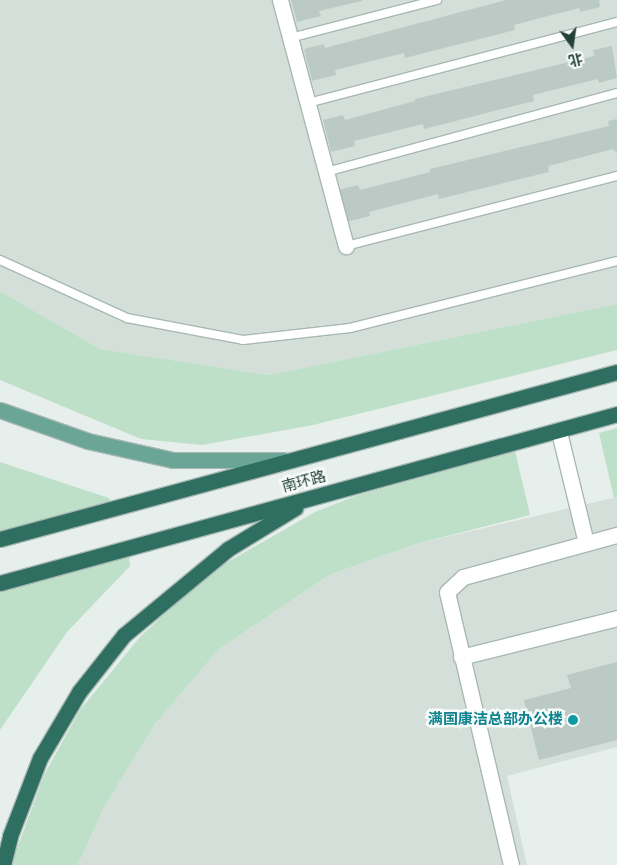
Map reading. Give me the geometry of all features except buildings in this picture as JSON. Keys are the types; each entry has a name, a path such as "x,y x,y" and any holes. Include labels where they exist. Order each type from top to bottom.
{"highway":[{"name":"南环路","path":"0,539 617,372"},
{"name":"南环路","path":"0,582 559,432 617,414"},
{"path":"3,865 10,836 40,758 80,692 124,635 228,549 310,499"}],"main road":[{"path":"0,410 88,441 174,460 297,460"}],"street":[{"path":"280,0 346,246"},
{"path":"559,432 586,543"},
{"path":"511,865 447,592 463,576 617,535"},
{"path":"461,657 617,618"}],"lane":[{"path":"290,38 437,0"},
{"path":"308,103 617,22"},
{"path":"326,172 617,93"},
{"path":"346,246 617,176"},
{"path":"0,260 127,318 243,340 350,328 617,261"}],"shaded area":[{"path":"0,0 617,0 617,304 269,375 100,349 0,291"},
{"path":"617,497 617,747 507,776 527,865 78,865 104,807 155,724 218,650 329,575 416,544"}],"green space":[{"path":"0,291 100,349 269,375 617,304 617,350 313,425 202,445 141,439 0,380"},
{"path":"617,428 617,497 614,498 599,433"},
{"path":"515,451 530,515 416,544 329,575 218,650 155,724 104,807 78,865 11,865 44,775 80,710 140,637 207,574 315,512 355,496"},
{"path":"0,462 109,498 111,504 0,534"},
{"path":"129,555 130,566 67,632 0,730 0,590"}],"place":[{"name":"满国康洁总部办公楼","path":"573,720"}]}
